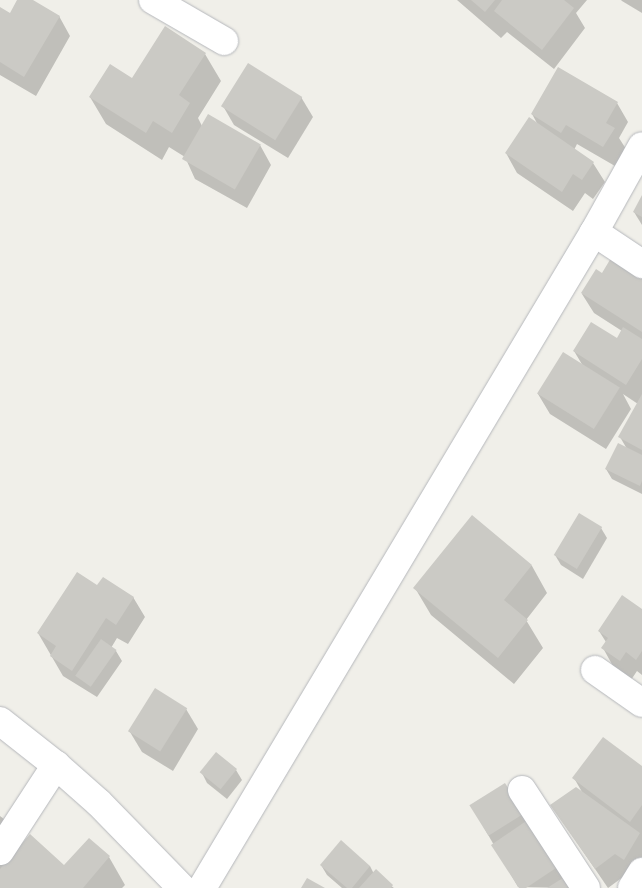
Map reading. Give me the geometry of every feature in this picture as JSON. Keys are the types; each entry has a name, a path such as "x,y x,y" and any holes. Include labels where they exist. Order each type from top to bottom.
{"street":[{"path":"153,0 224,41"},
{"path":"202,888 594,232 642,146"},
{"path":"594,232 642,264"},
{"path":"595,670 642,703"},
{"path":"0,721 56,765 135,837 182,888"},
{"path":"0,851 56,765"},
{"path":"522,790 586,888"},
{"path":"632,888 642,872"}],"building":[{"path":"17,0 33,0 60,16 24,77 0,62 0,7 10,13"},
{"path":"471,0 495,0 485,12"},
{"path":"502,0 564,0 574,8 542,50 494,11"},
{"path":"165,26 206,53 179,95 190,103 172,133 153,121 146,133 89,97 110,64 132,78"},
{"path":"248,63 302,97 275,140 221,106"},
{"path":"558,67 618,102 606,123 615,128 603,147 566,125 561,133 531,114"},
{"path":"208,114 261,144 235,190 182,159"},
{"path":"529,117 594,162 582,180 573,174 562,192 505,153"},
{"path":"642,195 642,217 633,212"},
{"path":"611,258 642,278 642,332 581,293 596,269 602,273"},
{"path":"591,322 617,338 623,327 642,339 642,359 626,385 573,351"},
{"path":"563,352 620,388 594,429 537,394"},
{"path":"642,394 642,450 618,437"},
{"path":"618,443 642,455 642,481 640,486 605,469"},
{"path":"579,513 602,527 577,569 554,555"},
{"path":"472,515 532,565 504,600 528,620 498,658 413,588"},
{"path":"77,572 97,585 103,577 134,597 116,625 106,618 72,671 50,656 56,646 37,633"},
{"path":"622,595 642,609 642,651 636,660 626,652 620,661 601,648 608,638 598,631"},
{"path":"101,639 117,650 91,687 75,676"},
{"path":"155,688 187,708 160,751 128,731"},
{"path":"603,737 642,766 642,805 630,822 572,778"},
{"path":"216,752 237,769 221,789 200,772"},
{"path":"505,783 524,814 488,836 469,805"},
{"path":"576,787 640,833 624,860 615,854 595,869 550,805"},
{"path":"532,817 562,864 526,888 519,888 491,845"},
{"path":"30,834 64,865 89,838 110,856 83,888 0,888 0,869"},
{"path":"341,840 370,866 352,888 347,888 320,865"},
{"path":"376,869 393,885 391,888 359,888"},
{"path":"566,876 574,888 547,888"},
{"path":"307,878 325,888 301,888"}]}
